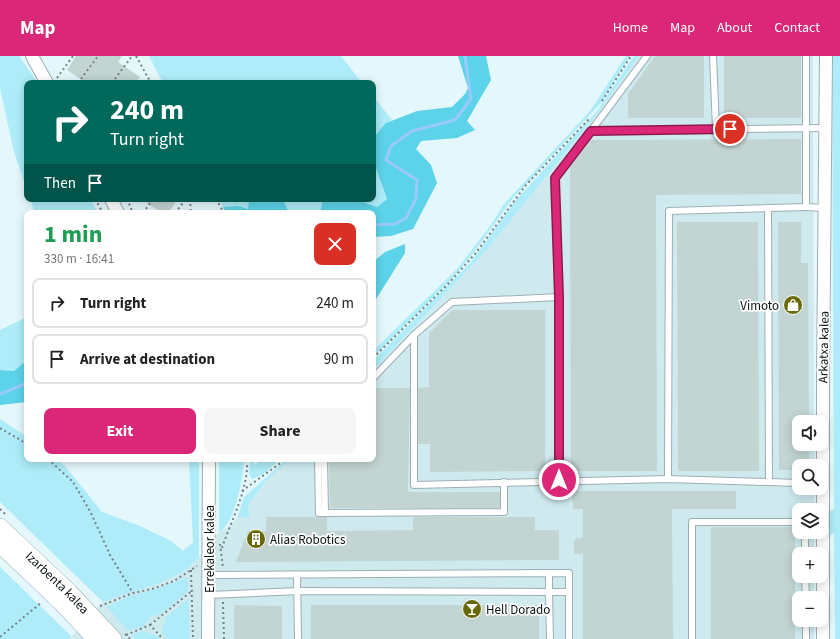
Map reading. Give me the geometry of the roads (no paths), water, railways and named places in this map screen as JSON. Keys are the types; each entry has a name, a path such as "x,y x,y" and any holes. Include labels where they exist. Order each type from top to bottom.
{"main road":[{"name":"Izarbenta kalea","path":"0,527 85,609 120,637"},
{"name":"Izarbenta kalea","path":"0,544 60,601 96,639"}],"street":[{"path":"32,56 45,80"},
{"name":"Arkatxa kalea","path":"822,459 826,56"},
{"name":"Errekaleor kalea","path":"208,639 209,462"},
{"name":"Arkatxa kalea","path":"822,539 823,639"}],"lane":[{"path":"559,480 559,297 555,178 647,56"},
{"path":"713,56 716,129"},
{"path":"806,56 806,207"},
{"path":"591,131 825,128"},
{"path":"668,479 669,211 806,207 824,208"},
{"path":"768,208 770,482"},
{"path":"376,375 414,335 452,302 559,297"},
{"path":"414,335 414,485 559,480 668,479 792,482"},
{"path":"318,462 319,512 504,512 504,482"},
{"path":"324,462 326,512"},
{"path":"692,639 692,522 792,522"},
{"path":"549,573 550,639"},
{"path":"208,575 569,573 569,639"},
{"path":"297,575 298,639"},
{"path":"209,595 298,592 569,592"},
{"path":"806,627 806,639"}],"waterway":[{"path":"376,225 395,224 406,218 416,199 417,180 386,160 391,146 412,131 455,120 471,99 465,56"},
{"path":"0,394 24,384"}],"place":[{"name":"Vimoto","path":"793,305"},
{"name":"Alias Robotics","path":"256,539"},
{"name":"Hell Dorado","path":"472,609"}]}
